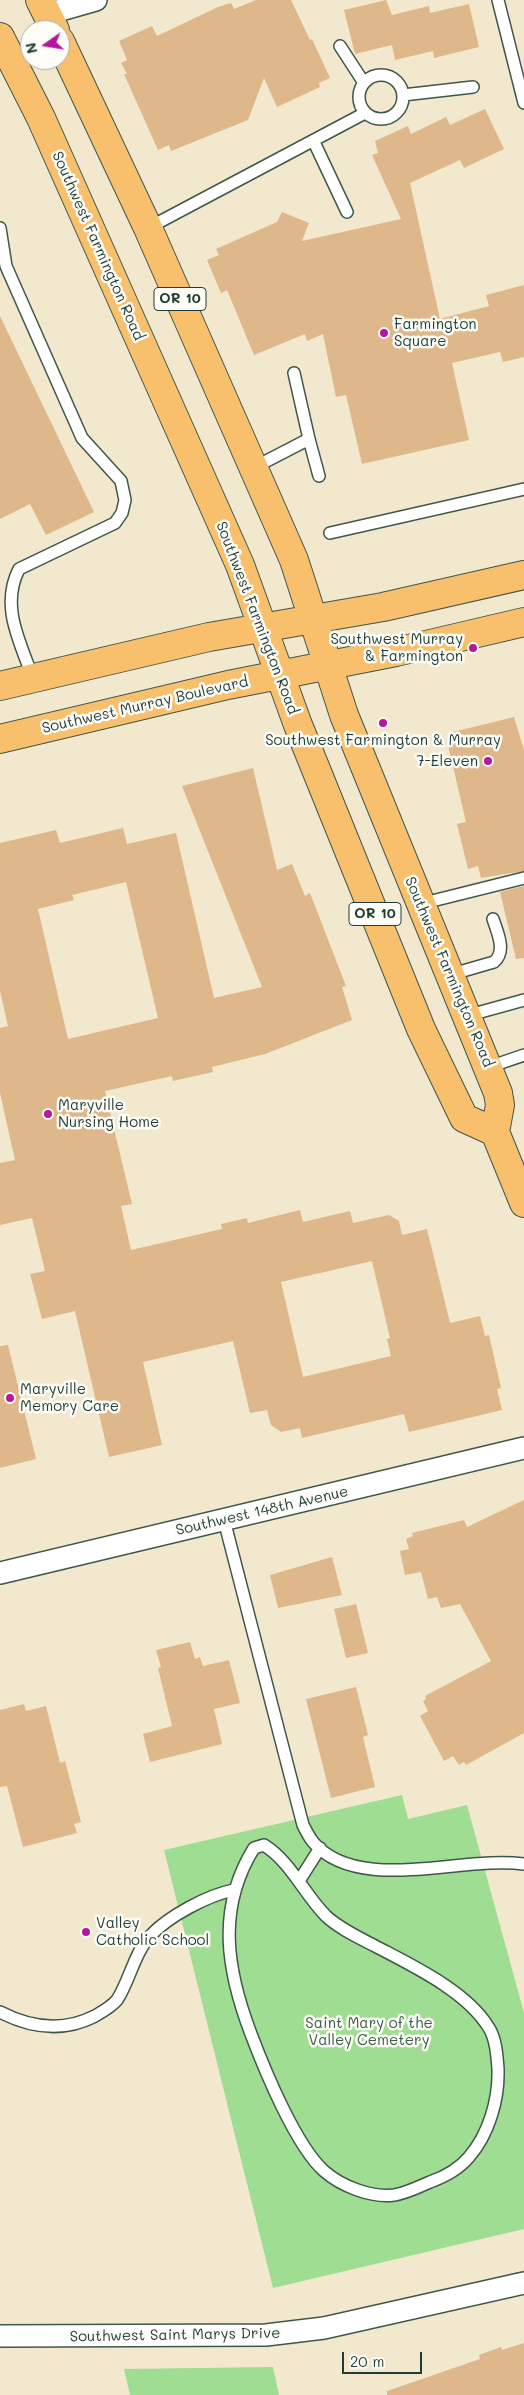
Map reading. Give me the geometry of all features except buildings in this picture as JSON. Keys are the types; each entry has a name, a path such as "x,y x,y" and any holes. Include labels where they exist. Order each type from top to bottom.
{"main road":[{"name":"Southwest Farmington Road","path":"0,37 41,118 240,565 298,725 430,1048 464,1118 495,1132 500,1104 489,1067 449,975 344,715 294,560 255,467 148,228 70,62"},
{"path":"0,686 210,637 383,607 524,575"},
{"name":"Southwest Murray Boulevard","path":"0,739 279,674 396,652 524,622"},
{"path":"495,1132 524,1202"}],"street":[{"path":"48,15 96,0"},
{"name":"Southwest 148th Avenue","path":"0,1573 524,1448"},
{"name":"Southwest Saint Marys Drive","path":"0,2336 266,2335 296,2332 524,2283"}],"lane":[{"path":"498,0 524,103"},
{"path":"340,46 364,83"},
{"path":"387,76 395,80 402,95 401,106 395,114 385,119 375,118 365,113 358,98 364,83 370,77 387,76"},
{"path":"402,95 473,87"},
{"path":"148,228 314,142 365,113"},
{"path":"314,142 347,212"},
{"path":"0,228 6,266 82,438 122,481 125,500 122,513 115,523 19,569 9,595 10,612 33,678"},
{"path":"294,374 308,439 319,476"},
{"path":"255,467 308,439"},
{"path":"330,533 524,489"},
{"path":"420,904 524,878"},
{"path":"449,975 494,962 499,958 502,949 493,919"},
{"path":"466,1016 524,1000"},
{"path":"489,1067 524,1055"},
{"path":"224,1520 303,1825 313,1842 347,1864 369,1869 399,1870 496,1862 524,1864"},
{"path":"264,1845 272,1850 326,1916 346,1931 399,1958 451,1990 476,2010 490,2029 497,2055 498,2093 481,2139 469,2158 450,2173 407,2192 392,2195 375,2194 353,2188 326,2173 303,2146 258,2052 244,2016 233,1973 227,1934 234,1890 244,1863 254,1848 264,1845"},
{"path":"299,1881 320,1848"},
{"path":"0,2012 26,2022 60,2027 81,2023 100,2013 116,2001 133,1965 151,1936 200,1901 218,1893 234,1890"}],"green space":[{"name":"Saint Mary of the Valley Cemetery","path":"402,1795 408,1819 467,1805 524,2013 524,2229 273,2288 164,1850"},
{"path":"273,2367 279,2395 130,2395 124,2369"}],"place":[{"name":"Farmington Square","path":"384,333"},
{"name":"Southwest Murray & Farmington","path":"473,648"},
{"name":"Southwest Farmington & Murray","path":"383,723"},
{"name":"7-Eleven","path":"488,761"},
{"name":"Maryville Nursing Home","path":"48,1114"},
{"name":"Maryville Memory Care","path":"10,1398"},
{"name":"Valley Catholic School","path":"86,1932"}]}
